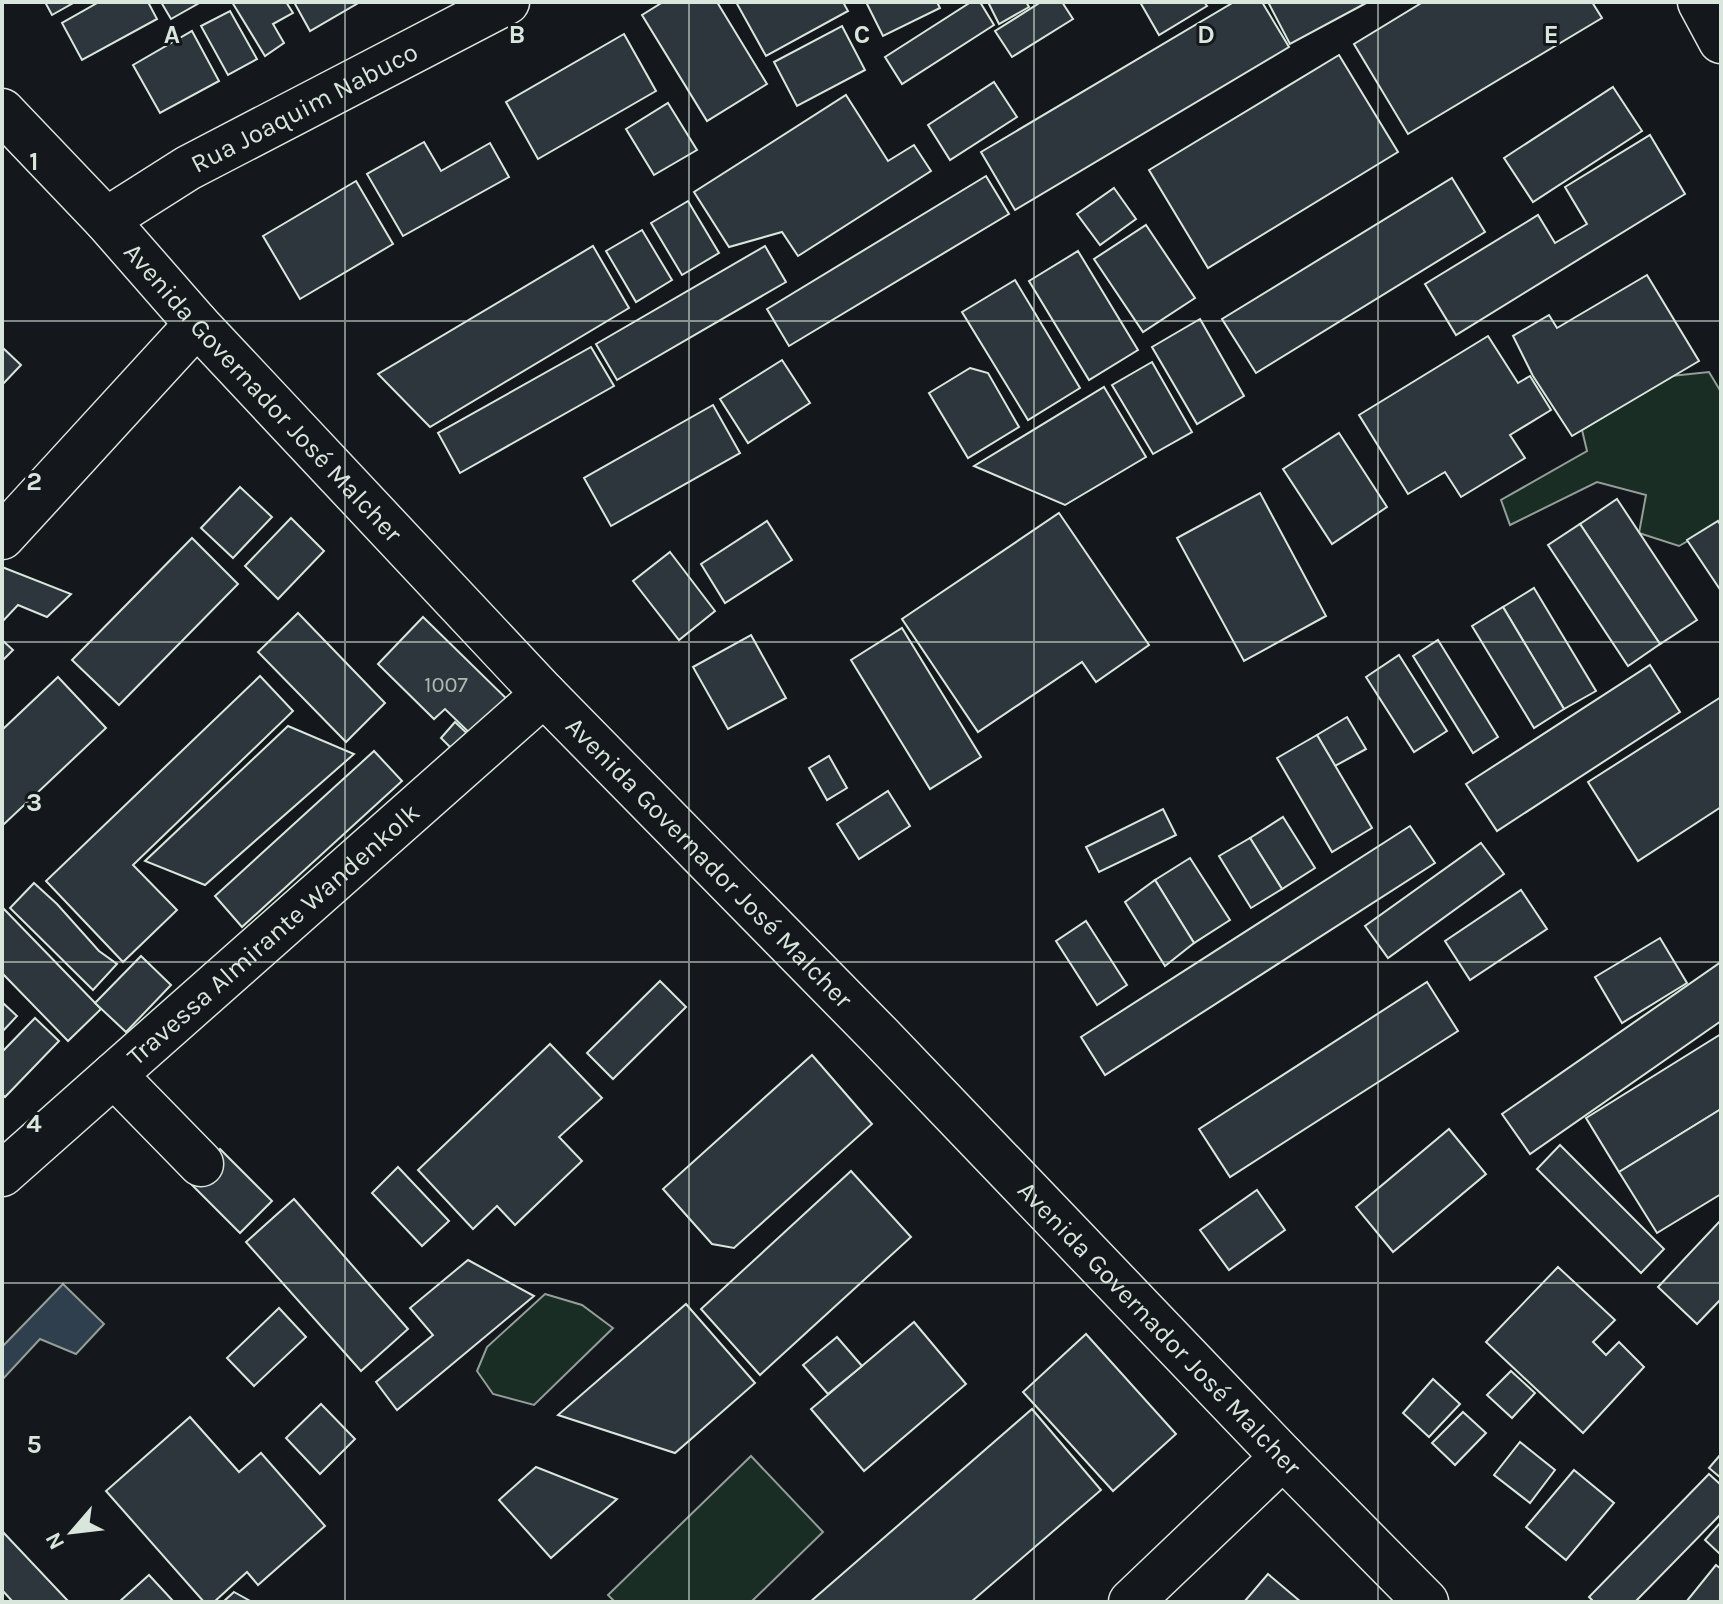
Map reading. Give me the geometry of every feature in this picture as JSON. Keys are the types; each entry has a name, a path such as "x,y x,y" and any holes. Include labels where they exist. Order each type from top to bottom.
{"main road":[{"name":"Rua Joaquim Nabuco","path":"106,220 188,168 507,2"},
{"path":"1700,2 1721,41"},
{"name":"Avenida Governador José Malcher","path":"2,111 544,694 879,1035 1426,1602"},
{"path":"2,537 197,324"},
{"name":"Travessa Almirante Wandenkolk","path":"2,1174 544,694"},
{"path":"114,1075 201,1164"},
{"path":"1131,1602 1283,1457"}],"green space":[{"path":"1709,372 1721,392 1721,522 1679,546 1639,533 1646,495 1597,482 1510,525 1501,500 1587,451 1582,430 1671,376"},
{"path":"545,1294 582,1305 613,1328 534,1405 493,1394 477,1371 487,1347"},
{"path":"751,1456 823,1532 751,1602 615,1602 608,1595"}],"water":[{"path":"63,1284 104,1324 76,1354 40,1339 2,1380 2,1347"}],"building":[{"path":"45,2 75,2 52,15"},
{"path":"99,2 148,2 157,19 82,60 62,23"},
{"path":"161,2 201,2 171,19"},
{"path":"232,2 286,2 293,13 273,24 284,43 265,56"},
{"path":"294,2 360,2 310,31"},
{"path":"663,2 717,2 767,84 707,121 642,15"},
{"path":"736,2 843,2 848,11 766,56"},
{"path":"866,2 937,2 940,8 883,36"},
{"path":"971,2 980,2 994,25 902,84 885,57"},
{"path":"988,2 1026,2 1029,7 999,24"},
{"path":"1041,2 1062,2 1073,19 1012,57 995,31"},
{"path":"1140,2 1204,2 1207,6 1159,35"},
{"path":"1234,2 1262,2 1289,47 1015,210 981,152"},
{"path":"1268,2 1368,2 1290,44"},
{"path":"1423,2 1592,2 1602,18 1408,134 1354,44"},
{"path":"230,11 257,59 228,75 201,26"},
{"path":"842,26 865,70 797,106 774,62"},
{"path":"192,31 219,81 160,113 133,65"},
{"path":"624,34 656,91 538,159 506,102"},
{"path":"1339,55 1398,152 1208,268 1149,170"},
{"path":"994,82 1017,117 950,160 928,125"},
{"path":"1613,87 1642,131 1533,202 1504,158"},
{"path":"846,95 888,161 914,145 931,171 798,256 782,232 729,247 694,192"},
{"path":"668,103 697,150 654,175 626,129"},
{"path":"1650,135 1685,194 1456,335 1425,284 1538,215 1555,243 1587,224 1565,187"},
{"path":"424,142 441,171 490,143 509,177 403,236 367,174"},
{"path":"986,176 1009,214 789,346 767,309"},
{"path":"1452,178 1485,232 1256,373 1222,319"},
{"path":"356,181 393,244 300,299 263,236"},
{"path":"1114,188 1136,219 1100,245 1077,214"},
{"path":"688,201 719,253 682,275 651,223"},
{"path":"1146,225 1195,298 1143,332 1094,259"},
{"path":"642,230 672,280 636,302 606,251"},
{"path":"593,246 629,308 430,427 378,374"},
{"path":"765,246 786,282 617,380 596,344"},
{"path":"1078,251 1138,350 1089,380 1029,281"},
{"path":"1647,275 1699,361 1572,436 1533,376 1513,336 1549,315 1557,328"},
{"path":"1015,280 1080,388 1028,420 962,312"},
{"path":"1200,319 1244,396 1197,424 1152,347"},
{"path":"1488,336 1518,383 1530,376 1551,410 1510,435 1525,458 1461,497 1445,472 1408,494 1359,415"},
{"path":"2,347 21,365 2,385"},
{"path":"591,347 614,386 460,473 438,433"},
{"path":"782,360 810,403 748,443 720,399"},
{"path":"1152,362 1192,432 1153,454 1112,385"},
{"path":"970,368 988,373 1019,427 968,458 929,393"},
{"path":"1104,387 1146,457 1065,505 974,466"},
{"path":"713,405 740,453 611,526 584,478"},
{"path":"1339,433 1387,507 1332,544 1283,469"},
{"path":"240,487 272,517 233,558 201,528"},
{"path":"1260,493 1326,616 1244,661 1177,538"},
{"path":"1617,499 1697,620 1660,644 1580,524"},
{"path":"1059,513 1149,645 1096,682 1082,662 978,732 902,619"},
{"path":"291,518 324,551 278,599 245,566"},
{"path":"767,521 792,560 725,603 701,564"},
{"path":"1718,521 1721,526 1721,591 1687,540"},
{"path":"1580,524 1660,644 1628,666 1548,545"},
{"path":"192,538 238,584 119,705 72,660"},
{"path":"670,552 715,611 679,640 633,581"},
{"path":"2,567 71,594 47,617 18,605 2,622"},
{"path":"1534,588 1596,691 1564,709 1503,607"},
{"path":"1503,607 1564,709 1534,728 1472,626"},
{"path":"298,613 385,703 346,742 258,652"},
{"path":"423,617 515,707 480,743 445,709 434,719 378,664"},
{"path":"902,628 981,757 930,789 851,660"},
{"path":"751,635 786,698 728,729 693,667"},
{"path":"2,640 13,650 2,661"},
{"path":"1438,640 1498,737 1473,753 1413,656"},
{"path":"1399,655 1447,731 1414,752 1366,677"},
{"path":"1650,665 1680,712 1497,831 1466,784"},
{"path":"260,676 293,711 133,865 177,910 123,962 46,881"},
{"path":"58,677 106,728 2,826 2,730"},
{"path":"1721,697 1721,807 1638,861 1588,782"},
{"path":"1347,717 1366,749 1335,766 1317,735"},
{"path":"455,722 474,740 459,756 441,738"},
{"path":"288,726 354,754 205,885 145,861"},
{"path":"1317,735 1372,828 1332,852 1277,758"},
{"path":"374,751 402,781 242,927 215,896"},
{"path":"829,756 847,788 827,800 809,768"},
{"path":"888,791 910,826 859,859 837,824"},
{"path":"1163,809 1176,835 1099,872 1086,847"},
{"path":"1283,817 1315,868 1282,889 1250,838"},
{"path":"1410,826 1435,863 1105,1075 1081,1037"},
{"path":"1250,838 1282,889 1251,908 1219,856"},
{"path":"1481,843 1504,874 1388,958 1365,926"},
{"path":"1190,858 1230,920 1194,943 1155,880"},
{"path":"1155,880 1194,943 1165,966 1125,902"},
{"path":"34,883 99,951 117,964 93,990 10,908"},
{"path":"1521,890 1547,929 1470,980 1445,941"},
{"path":"2,907 101,1009 68,1041 2,973"},
{"path":"1086,921 1127,985 1097,1005 1056,941"},
{"path":"1660,938 1687,983 1622,1023 1595,977"},
{"path":"141,956 171,985 126,1032 95,1003"},
{"path":"1721,962 1721,1021 1530,1154 1502,1114"},
{"path":"660,981 686,1007 613,1079 587,1053"},
{"path":"1427,982 1458,1031 1230,1177 1199,1129"},
{"path":"2,1002 17,1016 2,1032"},
{"path":"35,1018 59,1041 5,1097 2,1094 2,1052"},
{"path":"1721,1034 1721,1109 1619,1172 1586,1118"},
{"path":"550,1044 602,1098 559,1137 582,1161 515,1225 497,1206 473,1229 418,1170"},
{"path":"812,1055 872,1124 734,1248 712,1244 663,1189"},
{"path":"1721,1109 1721,1194 1657,1233 1619,1172"},
{"path":"1449,1129 1486,1174 1393,1252 1356,1207"},
{"path":"1560,1145 1664,1249 1641,1273 1537,1169"},
{"path":"220,1149 272,1201 240,1233 188,1181"},
{"path":"398,1167 449,1221 422,1246 372,1193"},
{"path":"851,1171 911,1237 760,1375 701,1309"},
{"path":"1257,1190 1285,1230 1229,1270 1200,1230"},
{"path":"294,1199 408,1329 361,1371 246,1242"},
{"path":"1720,1221 1721,1299 1697,1324 1658,1287"},
{"path":"468,1260 534,1296 397,1410 376,1382 433,1335 410,1308"},
{"path":"1558,1267 1615,1320 1593,1342 1606,1355 1619,1342 1644,1367 1583,1433 1486,1342"},
{"path":"686,1304 755,1383 675,1453 558,1415"},
{"path":"279,1308 306,1337 254,1386 227,1358"},
{"path":"914,1322 966,1384 864,1471 811,1409"},
{"path":"1086,1334 1176,1434 1113,1491 1023,1392"},
{"path":"837,1337 862,1366 828,1394 803,1365"},
{"path":"1511,1371 1535,1393 1512,1418 1487,1395"},
{"path":"1433,1379 1460,1404 1429,1437 1403,1413"},
{"path":"321,1404 355,1439 320,1474 286,1438"},
{"path":"1032,1409 1101,1490 971,1602 810,1602"},
{"path":"1463,1412 1486,1433 1455,1465 1432,1443"},
{"path":"190,1417 239,1472 261,1453 325,1526 258,1585 247,1572 214,1602 204,1602 106,1491"},
{"path":"1520,1442 1555,1470 1530,1503 1494,1475"},
{"path":"1721,1454 1721,1478 1709,1468"},
{"path":"536,1467 617,1499 551,1558 499,1500"},
{"path":"1574,1470 1614,1503 1566,1560 1526,1527"},
{"path":"1709,1474 1721,1485 1721,1514 1635,1602 1594,1602 1589,1597"},
{"path":"1721,1522 1721,1555 1705,1540"},
{"path":"2,1531 69,1602 13,1602 2,1590"},
{"path":"1716,1565 1721,1569 1721,1602 1686,1602"},
{"path":"1268,1574 1301,1602 1244,1602"},
{"path":"149,1575 174,1602 119,1602"},
{"path":"234,1592 252,1602 223,1602"}]}
